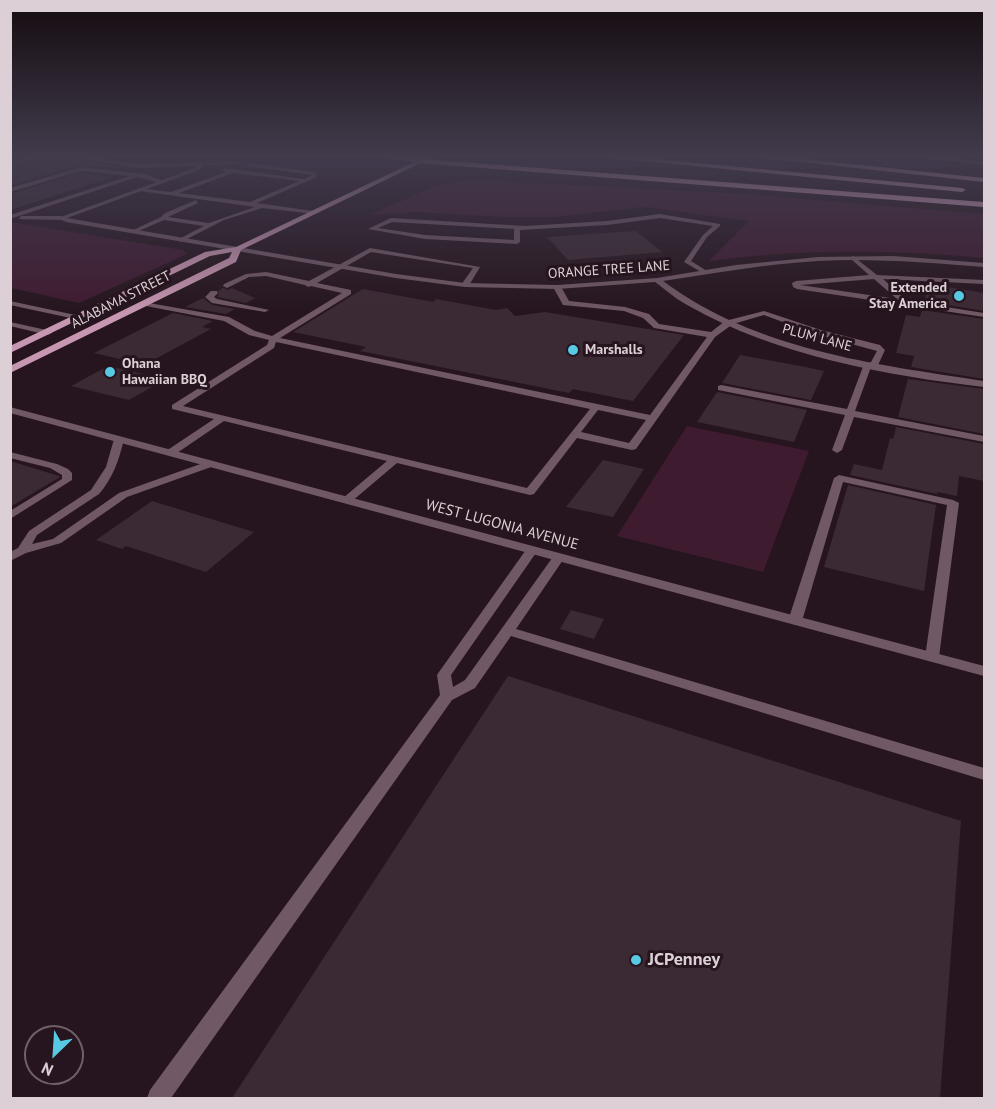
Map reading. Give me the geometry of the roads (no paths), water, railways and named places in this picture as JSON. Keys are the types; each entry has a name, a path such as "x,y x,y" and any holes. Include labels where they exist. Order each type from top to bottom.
{"main road":[{"name":"ALABAMA STREET","path":"10,350 208,254 238,249 322,209"},
{"name":"ALABAMA STREET","path":"10,370 232,260 238,249"}],"street":[{"path":"10,218 37,209"},
{"path":"10,218 63,219 89,209"},
{"path":"132,232 180,209"},
{"path":"181,240 210,225 255,209"},
{"path":"283,209 313,213"},
{"path":"517,227 518,242 425,237 371,230 391,220 517,227 607,224 660,216 718,225 705,236 687,262 705,272"},
{"path":"163,218 210,225"},
{"name":"ORANGE TREE LANE","path":"63,219 338,267 465,285 557,287 657,280 774,262 853,258 984,264"},
{"path":"308,285 370,250 477,267 465,285"},
{"path":"853,258 906,303"},
{"path":"227,286 248,275 257,274 274,275 308,285 348,292 273,339 271,346 175,407 530,492 596,407"},
{"path":"984,282 875,277 796,283 797,287 984,315"},
{"name":"PLUM LANE","path":"657,280 689,304 729,324 790,346 871,365 984,384"},
{"path":"557,287 566,303 625,309 646,316 657,326 712,335"},
{"path":"214,293 209,297 214,301 265,310"},
{"path":"10,303 80,318"},
{"path":"147,304 226,319 252,333 273,339 653,419"},
{"path":"575,434 632,447 712,335 729,324 764,313 818,332 881,350 871,365 837,450"},
{"path":"10,324 48,333"},
{"path":"721,388 984,439"},
{"name":"WEST LUGONIA AVENUE","path":"10,410 984,672"},
{"path":"170,453 222,418"},
{"path":"22,550 33,533 95,492 102,484 110,472 119,439"},
{"path":"10,455 57,469 68,476 67,480 59,486 10,516"},
{"path":"347,500 395,459"},
{"path":"10,558 22,550 57,541 123,495 210,464"},
{"path":"795,621 838,478 953,503 932,657"},
{"path":"447,696 444,675 532,550"},
{"path":"158,1098 447,696 470,684 559,557"},
{"path":"509,631 984,774"}],"place":[{"name":"Extended Stay America","path":"959,296"},
{"name":"Marshalls","path":"573,350"},
{"name":"Ohana Hawaiian BBQ","path":"110,372"},
{"name":"JCPenney","path":"636,960"}]}
